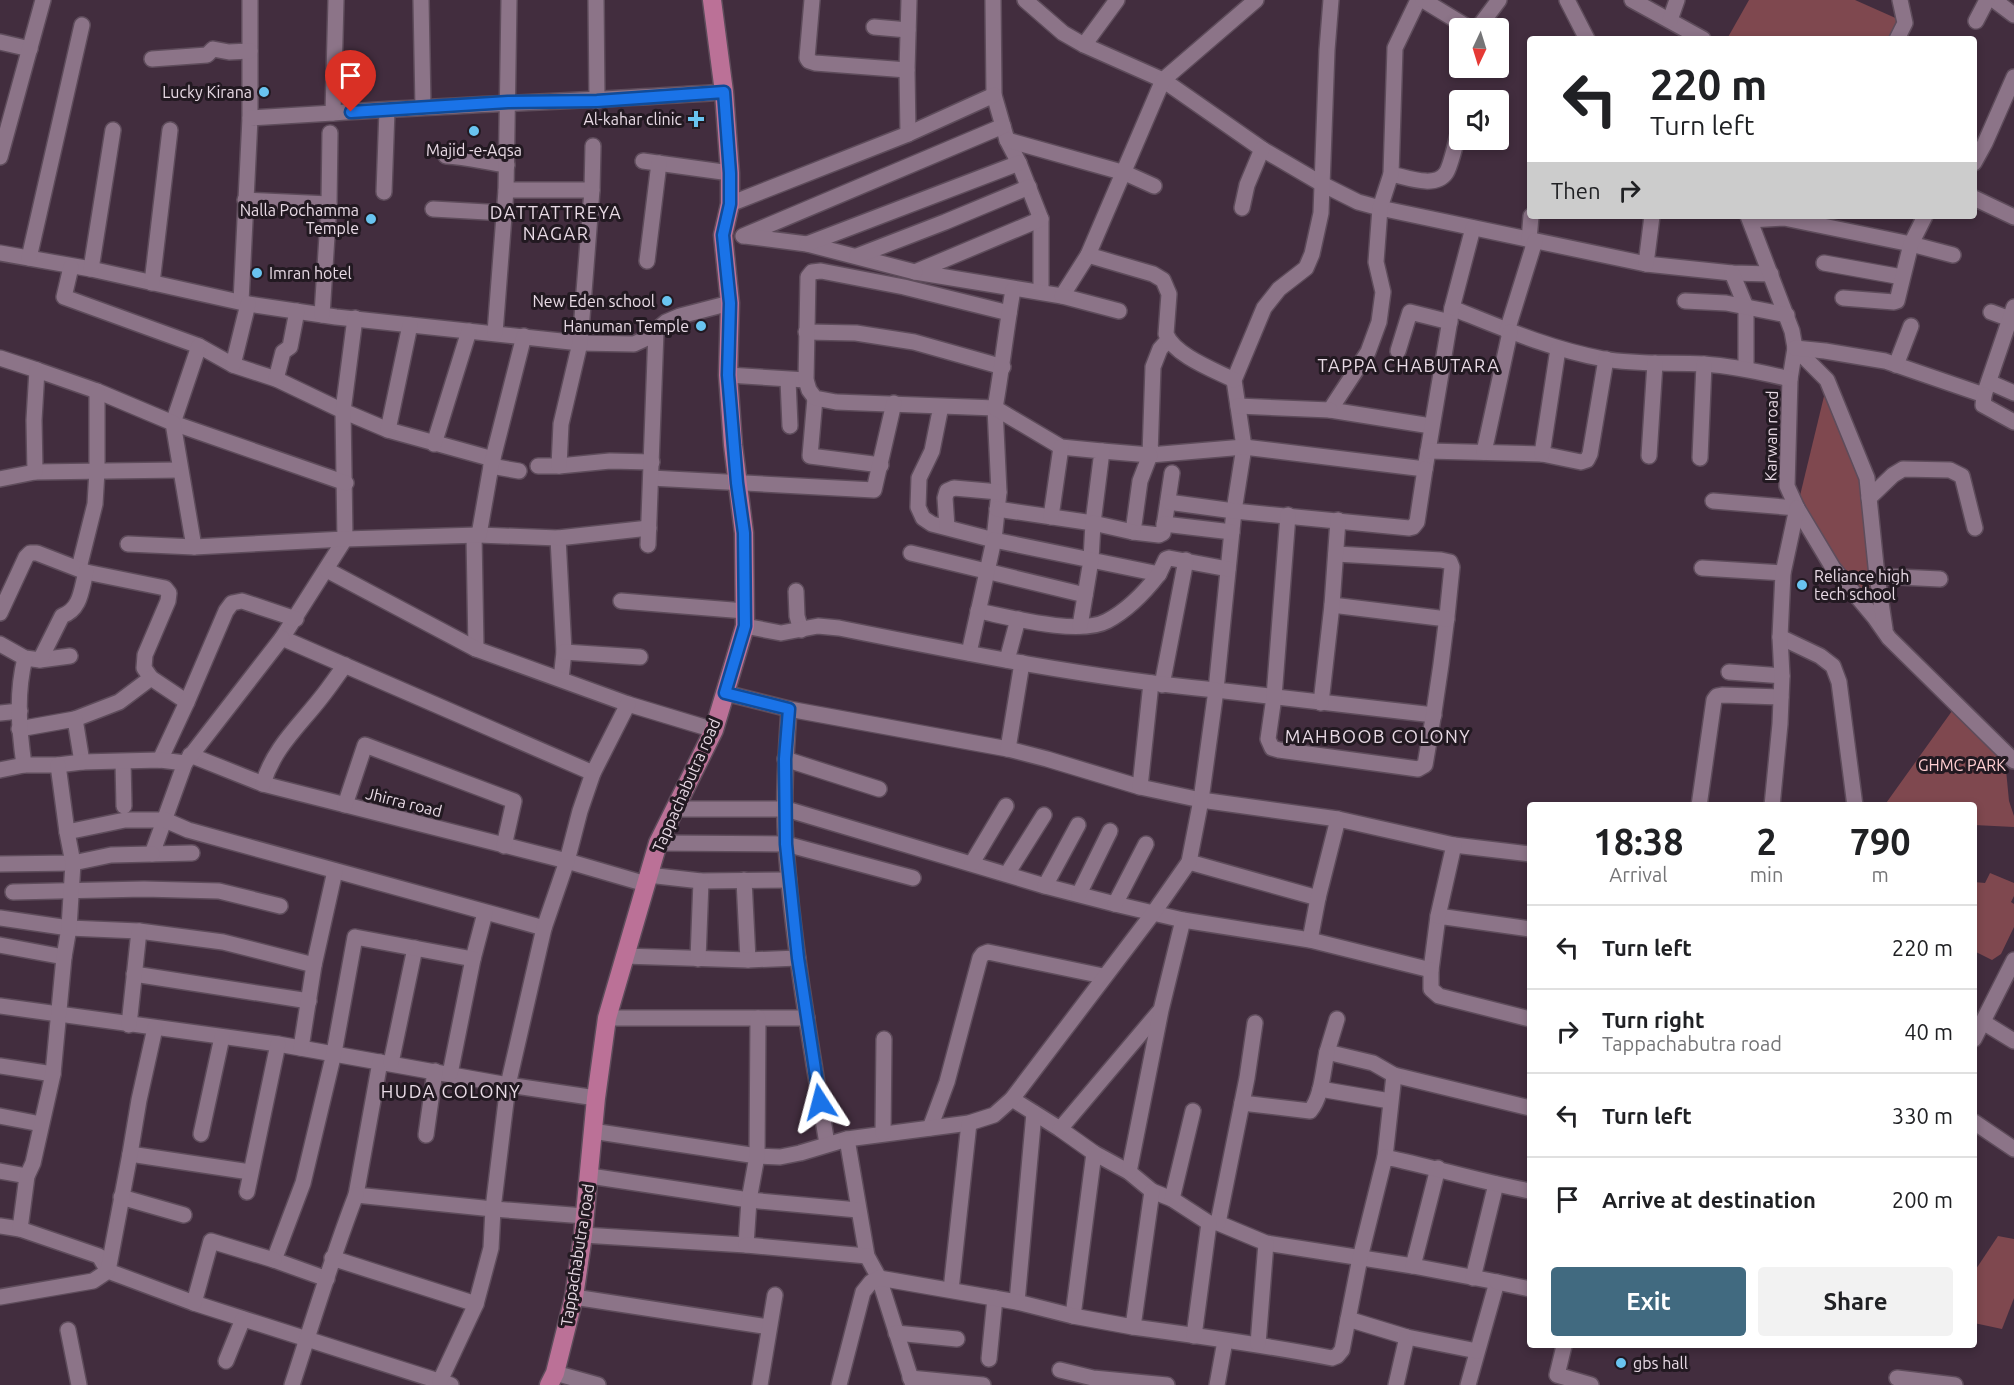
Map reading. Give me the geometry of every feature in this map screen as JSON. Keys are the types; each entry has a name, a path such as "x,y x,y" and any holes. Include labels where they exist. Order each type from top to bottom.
{"main road":[{"name":"Tappachabutra road","path":"552,1379 574,1297 607,1018 658,843 714,729 745,619 744,533 737,483 728,375 730,303 723,235 730,204 730,173 724,92 712,0"}],"street":[{"path":"0,157 43,0"},
{"path":"233,364 244,303 245,200 250,118 250,0"},
{"path":"333,113 336,0"},
{"path":"421,0 423,107"},
{"path":"495,333 506,190 509,0"},
{"path":"596,0 597,101"},
{"path":"812,0 808,61 907,70"},
{"path":"900,0 909,0 908,134"},
{"path":"993,0 994,95 1005,133 1041,219 1041,291"},
{"path":"1084,45 1117,0"},
{"path":"1062,296 1088,255 1163,80 1256,0"},
{"path":"592,1131 757,1156 780,1157 847,1139 969,1123 994,1115 1012,1099 1190,862 1216,690 1234,511 1244,447 1234,380 1264,308 1279,289 1306,268 1312,254 1321,213 1331,0"},
{"path":"1330,410 1368,352 1379,322 1383,292 1376,262 1380,208 1391,174 1395,48 1418,0"},
{"path":"1423,0 1453,18"},
{"path":"1486,18 1499,0"},
{"path":"1567,0 1585,36"},
{"path":"1632,0 1698,36"},
{"path":"1670,20 1677,0"},
{"path":"1898,36 1905,23 1900,0"},
{"path":"1976,21 1987,0"},
{"path":"1994,0 2014,15"},
{"path":"1027,1 1063,33 1084,45 1163,80 1262,149 1358,202 1646,264 1732,273 1771,274"},
{"path":"29,258 82,25"},
{"path":"874,27 908,30"},
{"path":"0,42 30,49"},
{"path":"152,59 207,55 213,49 250,51"},
{"path":"1977,158 2014,77"},
{"path":"250,118 508,102 597,101 724,92"},
{"path":"730,204 908,134 994,95"},
{"path":"384,192 387,110"},
{"path":"92,269 113,129"},
{"path":"152,284 170,130"},
{"path":"322,315 329,204 330,133"},
{"path":"742,236 1005,133 1125,173 1154,186"},
{"path":"560,466 561,424 580,343 592,190 593,146"},
{"path":"1242,208 1247,185 1262,149"},
{"path":"1391,174 1428,181 1439,179 1446,173 1453,150"},
{"path":"446,156 469,157 480,162 507,165"},
{"path":"647,261 651,162 730,173"},
{"path":"807,244 1019,163"},
{"path":"857,256 1029,187"},
{"path":"506,190 592,190"},
{"path":"1977,199 2013,214"},
{"path":"245,200 329,204"},
{"path":"433,209 505,213"},
{"path":"915,272 1041,219"},
{"path":"1484,452 1508,331 1532,240 1531,219"},
{"path":"1646,264 1652,219"},
{"name":"Karwan road","path":"1749,219 1787,315 1795,348 1790,379 1787,486 1797,508 1833,568 1889,638 2014,761"},
{"path":"1789,219 1953,255"},
{"path":"1843,298 1896,302 1911,244 1924,219"},
{"path":"1168,502 1234,511 1413,527 1417,522 1451,315 1473,228"},
{"path":"723,235 807,244 915,272 1014,290 1041,291 1119,311"},
{"path":"0,253 92,269 244,303 322,315 580,343 634,344 666,322 680,316 730,303"},
{"path":"1088,255 1153,274 1163,280 1169,294 1166,334 1168,340 1178,350 1234,380"},
{"path":"1824,263 1902,277"},
{"path":"71,267 64,297 199,346 233,364 276,379 388,430 519,471"},
{"path":"881,465 810,456 815,398 806,380 807,277 812,272 821,270 904,287 1009,313"},
{"path":"1732,273 1746,307 1746,369"},
{"path":"969,653 994,540 999,492 995,408 1014,290"},
{"path":"1685,301 1726,303 1787,315"},
{"path":"276,379 283,352 290,347 297,311"},
{"path":"1398,351 1410,312 1451,315 1508,331 1558,349 1606,359 1704,364 1746,369 1790,379"},
{"path":"1991,312 2011,322 1986,388 1983,405 2014,422"},
{"path":"152,854 188,759 296,619 345,540 346,483 343,411 355,318"},
{"path":"388,430 410,325"},
{"path":"1896,365 1911,326"},
{"path":"434,444 469,331"},
{"path":"648,545 656,331"},
{"path":"806,332 856,333 914,342 1003,367"},
{"path":"476,649 477,535 492,462 524,336"},
{"path":"1132,532 1140,481 1150,455 1153,367 1160,349 1168,340"},
{"path":"194,548 173,423 199,346"},
{"path":"1795,348 1885,361 1986,388 2014,393"},
{"path":"1795,348 1827,380 1867,478 1877,576 1886,632"},
{"path":"1542,454 1558,349"},
{"path":"0,358 97,391 173,423 346,483"},
{"path":"1428,451 1542,454 1581,462 1587,460 1590,454 1606,359"},
{"path":"1649,456 1655,363"},
{"path":"1700,458 1704,364"},
{"path":"35,472 34,420 37,370"},
{"path":"728,375 806,380"},
{"path":"788,380 790,426"},
{"path":"40,660 62,616 71,612 78,603 95,504 97,391"},
{"path":"815,398 836,402 995,408 1060,447 1150,455 1244,447 1425,469"},
{"path":"651,478 874,490 894,403"},
{"path":"941,406 932,451 919,478 918,507 922,518 932,524 994,540 1159,574"},
{"path":"1238,406 1330,410 1431,426"},
{"path":"1051,517 1060,447"},
{"path":"1080,626 1091,560 1102,451"},
{"path":"837,488 839,460"},
{"path":"538,466 610,461 652,462"},
{"path":"1869,498 1893,475 1903,469 1950,470 1962,476 1975,528"},
{"path":"0,480 35,472 180,470"},
{"path":"997,509 1161,535 1172,473"},
{"path":"946,527 945,498 947,491 954,488 999,492"},
{"path":"1713,501 1797,508 1783,573 1780,724 1772,802"},
{"path":"1288,515 1274,697 1268,739 1272,748 1418,769 1425,765 1434,715 1452,567 1450,562 1441,560 1336,554"},
{"path":"1321,703 1332,605 1338,520"},
{"path":"1164,524 1232,532"},
{"path":"128,544 194,548 477,535 558,538 649,528"},
{"path":"558,538 564,652 561,679"},
{"path":"0,613 30,553 37,553 82,570 165,588 169,593 168,601 145,655 144,668 151,678 188,702"},
{"path":"911,553 1086,595"},
{"path":"978,611 1052,625 1080,626 1107,621 1141,596 1159,574 1166,559 1186,560 1228,569"},
{"path":"1140,787 1156,684 1186,560"},
{"path":"1702,568 1783,573"},
{"path":"327,570 476,649 628,704 714,729"},
{"path":"1877,576 1940,579"},
{"path":"796,591 797,615 801,630"},
{"path":"160,760 188,702 213,639 232,603 242,601 296,619"},
{"path":"621,601 745,619 781,633 818,626 838,628 1015,662 1156,684 1434,715"},
{"path":"1332,605 1447,619"},
{"path":"1008,749 1018,618"},
{"path":"1780,637 1820,656 1833,666 1839,682 1854,802"},
{"path":"282,638 593,773"},
{"path":"0,644 25,658 40,660 70,656"},
{"path":"564,652 640,657"},
{"path":"24,765 19,729 20,678 25,658"},
{"path":"264,784 268,768 279,748 322,697 345,665"},
{"path":"1729,672 1782,676"},
{"path":"19,729 75,719 119,702 151,678"},
{"path":"725,693 789,709 1008,749 1140,787 1201,800 1338,819 1454,845 1527,854"},
{"path":"1701,802 1714,700 1717,696 1781,697"},
{"path":"0,1226 20,1229 99,1256 108,1271 194,1303 446,1383 476,1304 491,1248 493,1209 508,1085 544,928 593,773 628,704"},
{"path":"789,709 785,759 786,844 789,880 798,958 827,1144"},
{"path":"0,713 20,711"},
{"path":"75,719 82,762"},
{"path":"345,805 365,745 514,801 504,846"},
{"name":"Jhirra road","path":"0,770 24,765 188,759 264,784 504,846 647,879 789,880"},
{"path":"785,759 879,789"},
{"path":"123,762 124,806"},
{"path":"20,1229 27,1176 33,1163 53,1074 64,957 69,928 73,863 58,765"},
{"path":"972,863 1006,806"},
{"path":"675,808 786,809 1045,886 1115,904 1184,920 1310,940 1431,970"},
{"path":"1007,874 1044,815"},
{"path":"1310,940 1338,819"},
{"path":"67,832 125,820 165,820 188,830 544,928"},
{"path":"1045,886 1078,825"},
{"path":"1079,894 1110,831"},
{"path":"658,843 786,844 913,878"},
{"path":"1115,904 1146,844"},
{"path":"1454,845 1438,916 1431,970 1431,989 1438,996 1527,1018"},
{"path":"0,864 73,863 111,855 192,853"},
{"path":"1190,862 1318,898"},
{"path":"301,1048 314,965 335,871"},
{"path":"744,880 748,960"},
{"path":"698,959 701,881"},
{"path":"13,892 144,889 219,891 280,906"},
{"path":"426,1135 485,913"},
{"path":"1438,916 1527,929"},
{"path":"0,918 69,928 139,932 223,942 314,965"},
{"path":"1129,1172 1161,1010 1184,920"},
{"path":"129,1025 139,932"},
{"path":"274,1260 303,1182 334,1053 355,937 473,959"},
{"path":"0,945 64,957"},
{"path":"292,1385 332,1258 356,1195 415,948"},
{"path":"930,1128 947,1082 980,958 983,954 988,952 1103,976"},
{"path":"624,956 748,960 798,958"},
{"path":"1977,1033 2014,960"},
{"path":"134,974 309,1001"},
{"path":"0,1006 278,1044 508,1085 596,1098"},
{"path":"1060,1129 1161,1010"},
{"path":"607,1018 807,1018"},
{"path":"746,1245 749,1200 757,1156 758,1018"},
{"path":"1242,1103 1310,1111 1320,1089 1327,1052 1337,1019"},
{"path":"1983,1022 2014,1041"},
{"path":"1194,1336 1214,1223 1242,1103 1255,1023"},
{"path":"0,1297 93,1281 108,1271 138,1100 155,1028"},
{"path":"201,1134 222,1037"},
{"path":"884,1039 884,1133"},
{"path":"247,1192 278,1044"},
{"path":"1327,1052 1373,1063 1394,1075 1527,1105"},
{"path":"0,1066 53,1074"},
{"path":"839,1385 863,1292 871,1282 879,1278 1017,1302 1073,1316 1133,1327 1258,1344 1332,1358 1338,1356 1342,1350 1360,1258 1385,1157 1394,1075"},
{"path":"1320,1089 1390,1101"},
{"path":"1012,1099 1094,1153 1129,1172 1152,1191 1172,1199 1214,1223 1266,1243 1413,1266 1527,1288"},
{"path":"1172,1199 1193,1111"},
{"path":"1017,1302 1034,1113"},
{"path":"0,1116 42,1124"},
{"path":"951,1290 969,1123"},
{"path":"1977,1124 2014,1149"},
{"path":"847,1139 867,1256 879,1278 911,1381 983,1385"},
{"path":"1073,1316 1094,1153"},
{"path":"130,1154 250,1172"},
{"path":"1385,1157 1527,1190"},
{"path":"1413,1266 1438,1168"},
{"path":"0,1172 27,1176"},
{"path":"590,1176 749,1200 858,1210"},
{"path":"1473,1278 1496,1184"},
{"path":"1133,1327 1152,1191"},
{"path":"356,1195 585,1216"},
{"path":"121,1197 184,1215"},
{"path":"583,1234 867,1256"},
{"path":"194,1303 211,1241 327,1279"},
{"path":"1258,1344 1266,1243"},
{"path":"332,1258 476,1304"},
{"path":"1468,1385 1497,1282"},
{"path":"760,1385 776,1295"},
{"path":"574,1297 769,1327"},
{"path":"989,1359 995,1298"},
{"path":"226,1361 243,1319"},
{"path":"1348,1319 1407,1337 1477,1351"},
{"path":"68,1330 79,1385"},
{"path":"896,1333 957,1339"},
{"path":"1396,1385 1407,1337"},
{"path":"1216,1385 1225,1341"},
{"path":"1564,1348 1556,1380 1591,1385"},
{"path":"1060,1370 1093,1378 1167,1385"},
{"path":"1897,1378 1953,1385"},
{"path":"552,1379 598,1385"}],"green space":[{"path":"1749,0 1855,0 1900,20 1891,36 1729,36"},
{"path":"1826,388 1872,506 1875,618 1797,508"},
{"name":"GHMC PARK","path":"1957,704 2004,749 2014,827 1977,825 1977,802 1887,802"},
{"path":"1990,873 2014,883 2014,896 2011,902 2014,904 2014,927 2001,954 1992,960 1977,952 1977,882 1985,883"},
{"path":"1998,1236 2014,1239 2014,1298 2002,1329 1977,1324 1977,1268"}],"place":[{"name":"Lucky Kirana","path":"264,92"},
{"name":"Al-kahar clinic","path":"696,119"},
{"name":"Majid -e-Aqsa","path":"474,131"},
{"name":"Nalla Pochamma Temple","path":"371,219"},
{"name":"Imran hotel","path":"257,273"},
{"name":"New Eden school","path":"667,301"},
{"name":"Hanuman Temple","path":"701,326"},
{"name":"Reliance high tech school","path":"1802,585"},
{"name":"gbs hall","path":"1621,1363"}],"district":[{"name":"DATTATTREYA NAGAR","path":"556,223"},
{"name":"TAPPA CHABUTARA","path":"1409,366"},
{"name":"MAHBOOB COLONY","path":"1378,737"},
{"name":"HUDA COLONY","path":"451,1092"}],"route":[{"path":"351,112 508,102 597,101 724,92 730,173 730,204 723,235 730,303 728,375 733,445 744,533 745,626 725,693 789,709 785,759 786,844 798,958 820,1102"}]}
